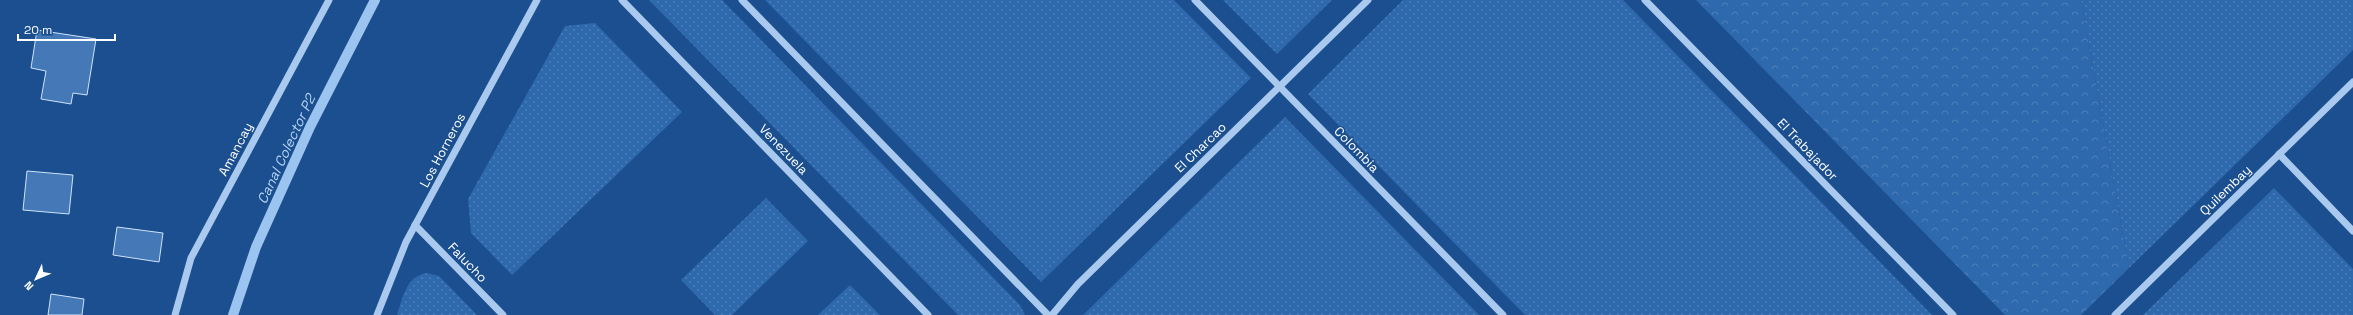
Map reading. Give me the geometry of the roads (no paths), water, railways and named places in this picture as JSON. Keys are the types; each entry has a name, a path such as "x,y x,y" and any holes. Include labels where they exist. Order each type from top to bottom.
{"street":[{"name":"Amancay","path":"175,315 191,258 328,0"},
{"name":"Los Horneros","path":"377,315 399,256 537,0"},
{"name":"Venezuela","path":"622,0 928,315"},
{"path":"742,0 1048,315"},
{"name":"Colombia","path":"1195,0 1503,315"},
{"name":"El Charcao","path":"1052,315 1078,284 1368,0"},
{"name":"El Trabajador","path":"1645,0 1953,315"},
{"name":"Quilembay","path":"2115,315 2353,82"},
{"path":"2278,154 2353,231"},
{"name":"Falucho","path":"415,225 503,315"}],"waterway":[{"name":"Canal Colector P2","path":"233,315 256,247 310,127 375,0"}]}
